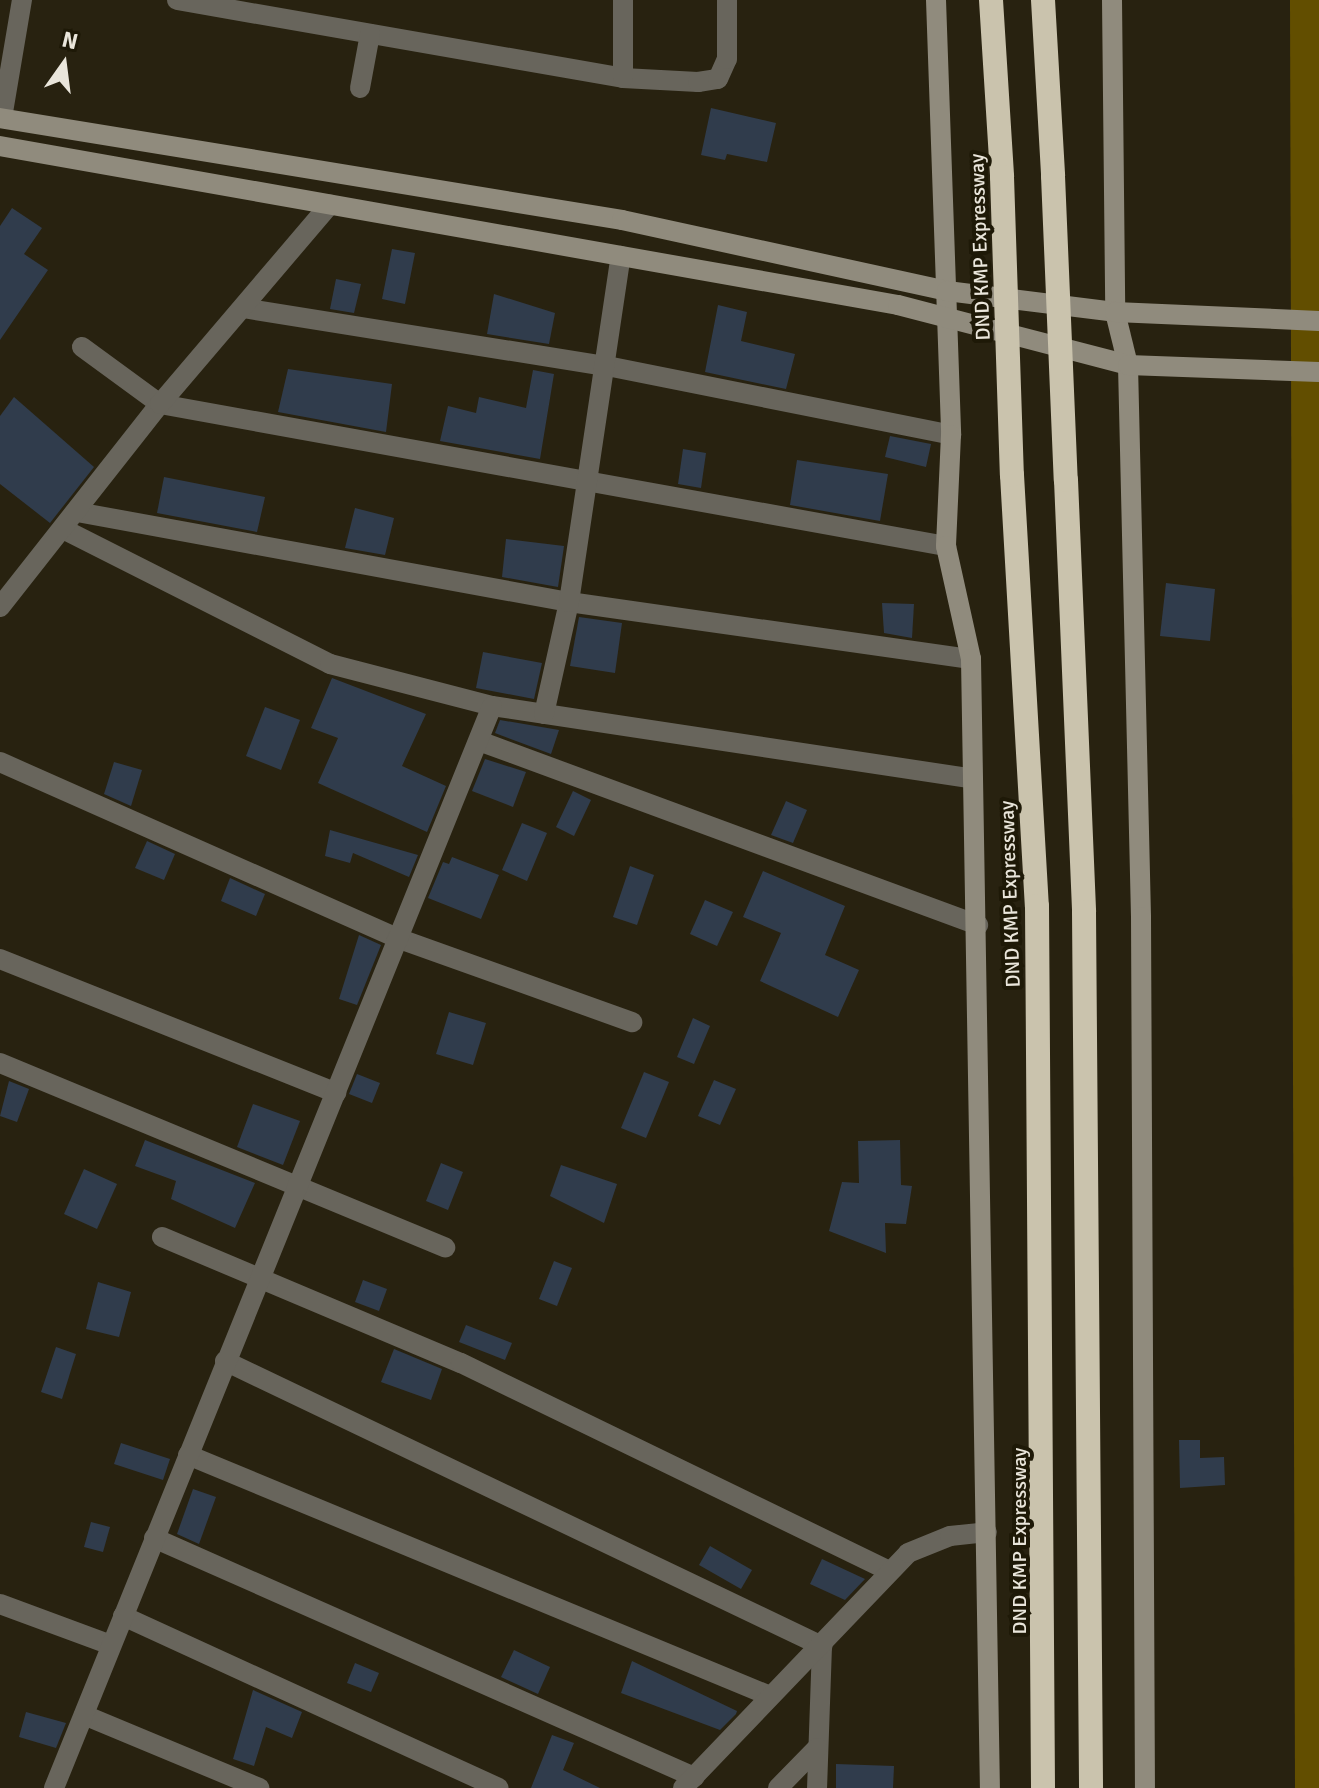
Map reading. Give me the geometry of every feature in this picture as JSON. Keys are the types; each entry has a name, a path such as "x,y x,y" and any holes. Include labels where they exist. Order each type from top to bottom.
{"highway":[{"name":"DND KMP Expressway","path":"991,0 1002,177 1012,475 1037,906 1043,1788"},
{"path":"1043,0 1084,912 1091,1788"}],"street":[{"path":"22,0 1,118 622,220 947,291 1115,312 1256,321 1319,321"},
{"path":"177,0 294,10 370,34 623,78 718,79 727,59 727,0"},
{"path":"623,0 623,78"},
{"path":"936,0 951,435 946,546 971,659 978,925 990,1788"},
{"path":"1112,0 1115,312 1128,365 1141,917 1145,1788"},
{"path":"360,88 370,34"},
{"path":"0,146 621,256 948,318 1128,365 1319,372"},
{"path":"0,607 160,404 330,204"},
{"path":"544,714 569,602 583,482 607,366 621,256"},
{"path":"243,308 607,366 951,435"},
{"path":"82,347 160,404 946,546"},
{"path":"77,512 569,602 971,659"},
{"path":"63,529 309,657 492,706 972,779"},
{"path":"54,1788 492,706"},
{"path":"479,741 978,925"},
{"path":"0,762 397,938 632,1022"},
{"path":"0,959 336,1093"},
{"path":"0,1063 445,1247"},
{"path":"162,1237 461,1363 888,1570"},
{"path":"225,1361 822,1646"},
{"path":"188,1455 770,1696"},
{"path":"154,1538 688,1782 822,1646 888,1570 929,1541 987,1532"},
{"path":"0,1604 111,1645"},
{"path":"123,1616 499,1788"},
{"path":"817,1788 822,1646"},
{"path":"84,1715 259,1788"},
{"path":"778,1788 817,1748"}],"shaded area":[{"path":"1290,0 1319,0 1319,1788 1295,1788"}],"building":[{"path":"711,108 776,123 767,162 727,154 725,160 701,155"},
{"path":"12,208 42,228 24,254 48,270 0,340 0,226"},
{"path":"392,249 415,253 405,304 382,299"},
{"path":"336,279 361,284 354,313 330,309"},
{"path":"494,294 555,313 549,344 487,334"},
{"path":"718,305 747,312 741,341 795,354 786,389 705,372"},
{"path":"288,369 392,384 386,432 278,412"},
{"path":"533,370 554,374 540,459 440,441 448,406 476,413 479,397 526,408"},
{"path":"14,397 94,467 50,523 0,484 0,416"},
{"path":"890,436 931,444 926,467 885,457"},
{"path":"683,449 706,453 701,488 678,484"},
{"path":"797,460 888,474 880,521 790,505"},
{"path":"164,477 265,497 257,532 157,513"},
{"path":"355,508 394,518 385,555 345,548"},
{"path":"506,539 564,546 558,587 502,577"},
{"path":"1166,583 1215,589 1210,641 1160,636"},
{"path":"882,603 914,604 912,638 884,633"},
{"path":"579,617 622,623 615,673 570,666"},
{"path":"483,652 542,663 534,699 476,688"},
{"path":"332,678 426,714 402,766 446,786 427,832 318,783 338,738 311,728"},
{"path":"265,707 300,720 281,770 246,756"},
{"path":"500,720 559,730 551,754 495,733"},
{"path":"485,759 526,772 513,807 472,791"},
{"path":"114,762 142,770 131,806 104,794"},
{"path":"573,791 591,800 574,836 556,827"},
{"path":"786,801 807,810 793,843 771,835"},
{"path":"522,823 547,833 527,881 502,870"},
{"path":"330,830 418,855 409,877 353,853 350,863 325,856"},
{"path":"147,841 175,854 164,880 135,868"},
{"path":"452,857 499,875 481,919 428,898 443,862 449,864"},
{"path":"630,866 654,875 637,925 613,917"},
{"path":"763,871 845,906 825,955 859,970 838,1017 760,981 781,933 743,917"},
{"path":"230,878 265,894 256,916 221,901"},
{"path":"705,900 733,912 717,946 690,934"},
{"path":"359,935 381,945 357,1005 339,999"},
{"path":"449,1012 486,1023 473,1065 436,1054"},
{"path":"693,1018 710,1026 694,1064 677,1057"},
{"path":"644,1072 669,1082 646,1138 621,1128"},
{"path":"357,1074 380,1083 372,1103 349,1094"},
{"path":"714,1080 736,1089 720,1125 698,1116"},
{"path":"9,1081 29,1089 17,1122 0,1116"},
{"path":"253,1104 300,1121 283,1165 237,1147"},
{"path":"145,1140 255,1183 235,1228 171,1199 176,1181 135,1166"},
{"path":"900,1140 901,1185 912,1186 906,1224 885,1223 886,1253 829,1231 842,1182 859,1183 858,1141"},
{"path":"441,1163 463,1172 448,1210 426,1201"},
{"path":"561,1165 617,1184 604,1223 550,1196"},
{"path":"84,1169 117,1184 97,1229 64,1214"},
{"path":"554,1261 572,1268 557,1306 539,1299"},
{"path":"363,1280 387,1289 379,1311 355,1302"},
{"path":"98,1282 131,1292 119,1337 86,1329"},
{"path":"466,1325 512,1343 505,1360 459,1342"},
{"path":"56,1347 76,1354 62,1399 41,1392"},
{"path":"394,1349 442,1369 431,1400 381,1382"},
{"path":"1179,1440 1200,1440 1200,1458 1224,1457 1225,1485 1180,1488"},
{"path":"121,1443 170,1459 163,1480 114,1464"},
{"path":"193,1489 216,1497 199,1544 177,1534"},
{"path":"91,1522 110,1527 103,1552 84,1547"},
{"path":"710,1546 752,1570 741,1589 699,1565"},
{"path":"822,1559 865,1579 845,1600 810,1584"},
{"path":"514,1650 550,1667 538,1694 501,1677"},
{"path":"632,1661 737,1711 736,1714 720,1730 621,1693"},
{"path":"355,1663 379,1673 371,1692 347,1683"},
{"path":"253,1690 302,1712 292,1738 266,1727 254,1766 233,1759"},
{"path":"26,1712 66,1723 56,1748 19,1737"},
{"path":"552,1735 574,1743 563,1770 600,1788 531,1788"},
{"path":"836,1764 894,1766 893,1788 836,1788"}]}
